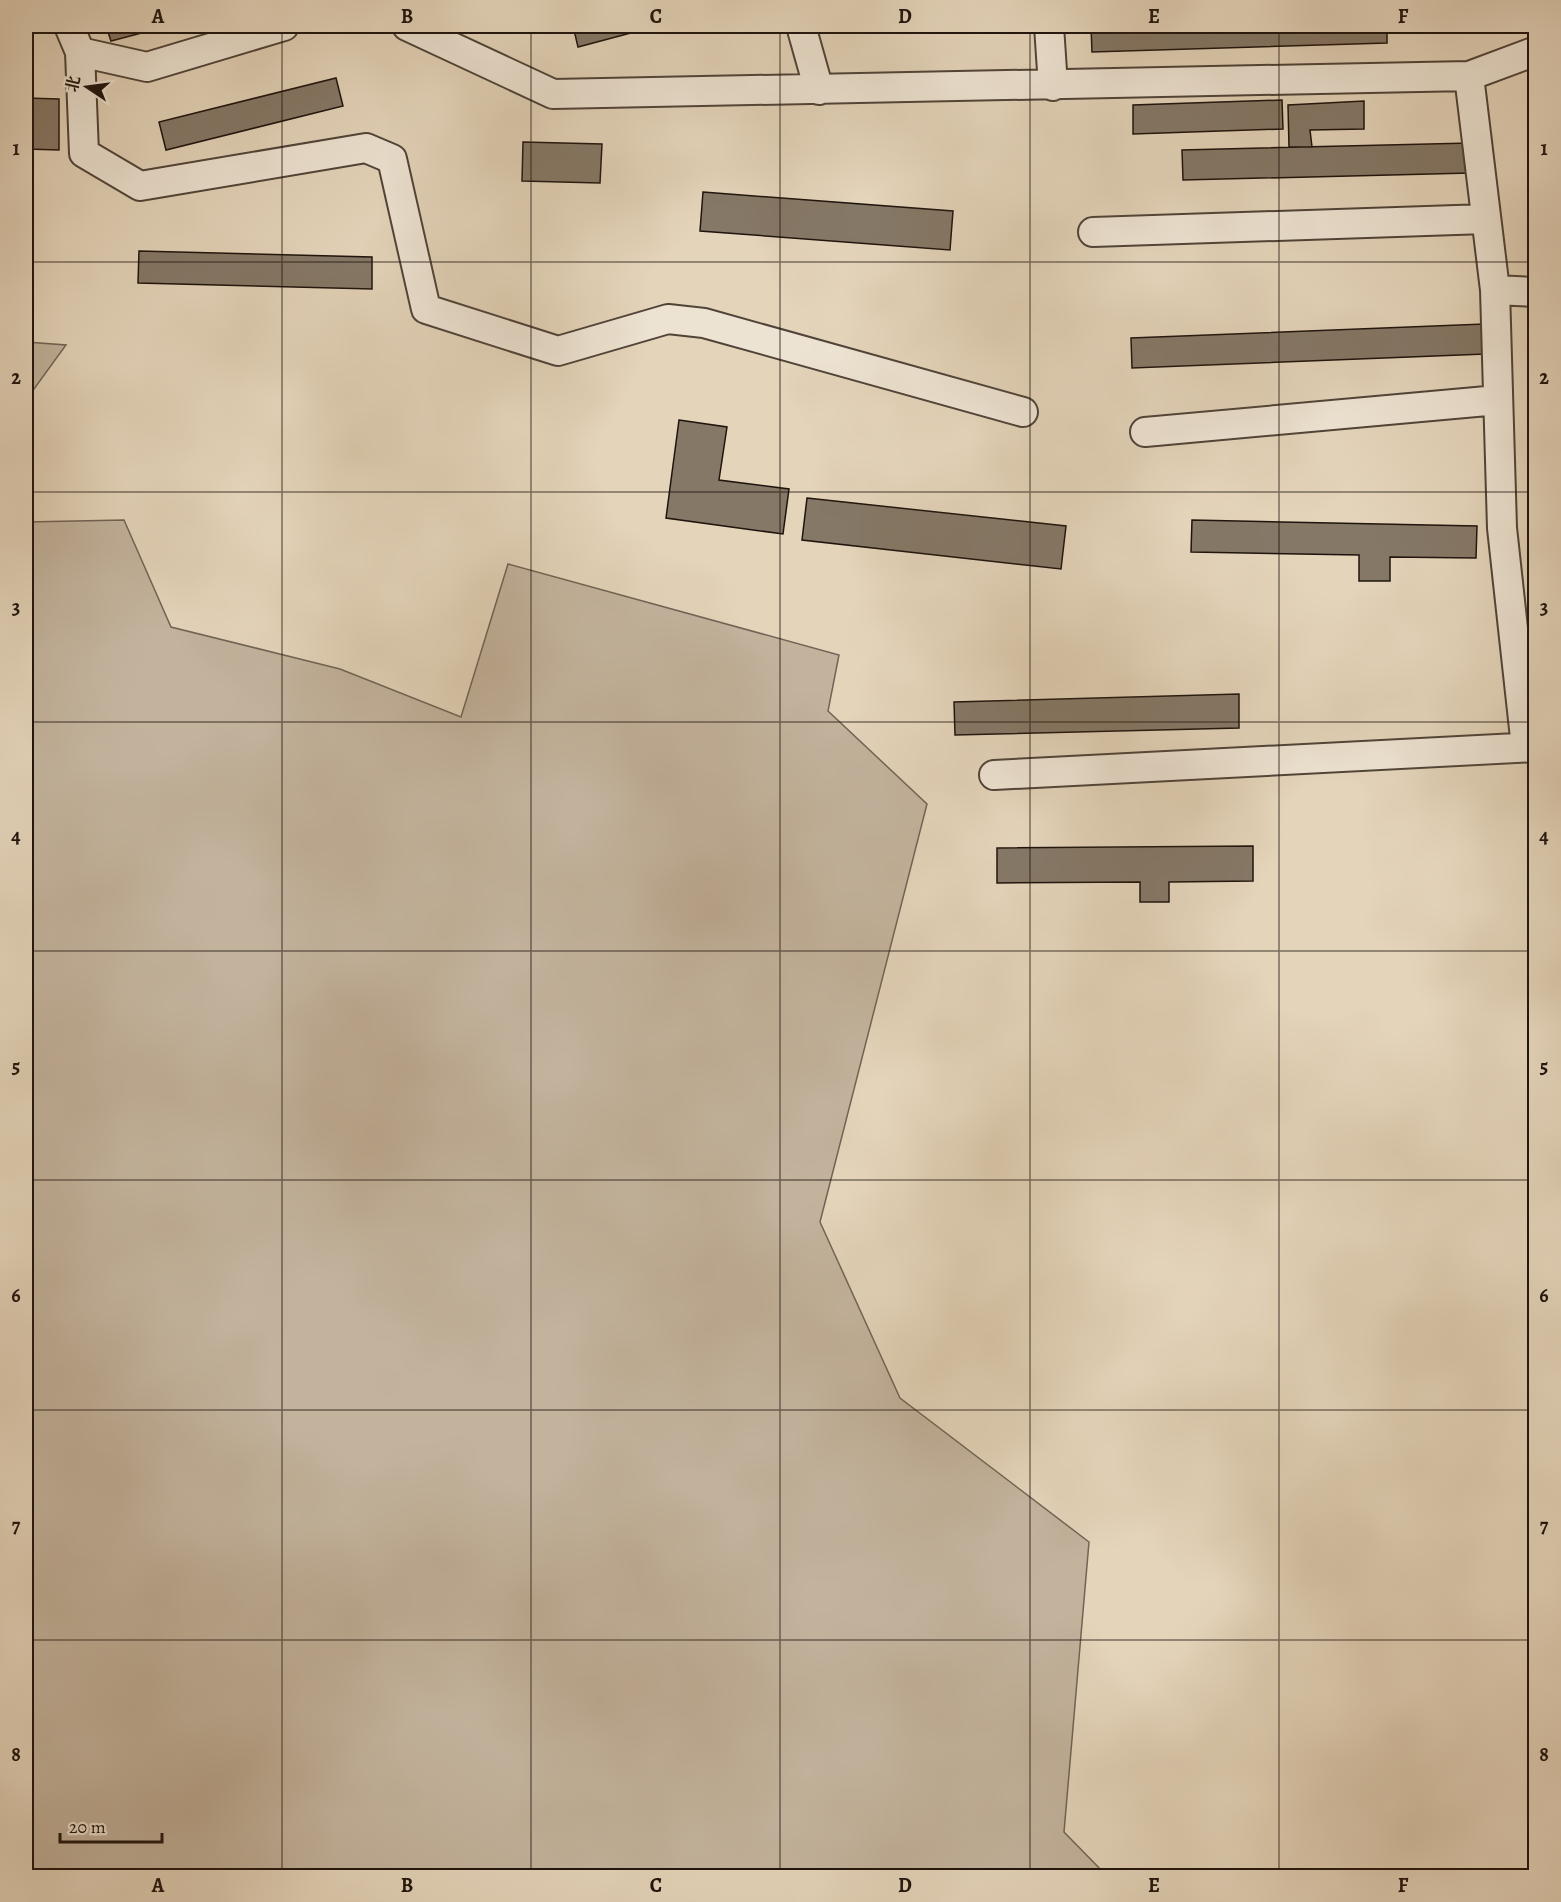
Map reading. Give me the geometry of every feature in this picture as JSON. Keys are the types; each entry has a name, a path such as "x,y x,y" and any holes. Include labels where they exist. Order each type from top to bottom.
{"street":[{"path":"69,26 80,52 84,153 140,186 366,148 392,159 426,309 558,351 668,319 704,322 1023,412"},
{"path":"80,52 147,67 284,26"},
{"path":"407,26 553,94 1053,86 1469,76 1536,51"},
{"path":"801,26 819,90"},
{"path":"1049,26 1053,86"},
{"path":"994,775 1531,747 1502,528 1495,290 1469,76"},
{"path":"1093,232 1486,219"},
{"path":"1495,290 1536,292"},
{"path":"1145,432 1498,400"}],"shaded area":[{"path":"26,342 66,345 26,400"},
{"path":"124,520 171,627 340,669 461,717 508,564 839,655 828,711 927,804 820,1222 900,1398 1089,1542 1064,1832 1107,1876 26,1876 26,522"}],"building":[{"path":"106,26 168,26 111,41"},
{"path":"564,26 657,26 578,47 574,30 566,32"},
{"path":"1091,26 1387,26 1387,43 1092,52"},
{"path":"336,78 343,106 166,150 159,122"},
{"path":"26,98 59,99 59,150 26,149"},
{"path":"1282,100 1283,129 1133,134 1133,105"},
{"path":"1364,101 1364,129 1310,130 1312,147 1289,147 1288,105"},
{"path":"523,142 602,144 600,183 522,181"},
{"path":"1470,143 1470,173 1183,180 1182,150"},
{"path":"703,192 953,211 950,250 700,231"},
{"path":"139,251 372,257 372,289 138,283"},
{"path":"1484,324 1485,354 1132,368 1131,338"},
{"path":"679,420 727,427 719,480 789,489 783,534 666,518"},
{"path":"807,498 1066,526 1061,569 802,540"},
{"path":"1192,520 1477,526 1476,558 1390,557 1390,581 1359,581 1359,555 1191,552"},
{"path":"1239,694 1239,728 955,735 954,702"},
{"path":"1253,846 1253,881 1169,882 1169,902 1140,902 1140,882 997,883 997,848"}]}
